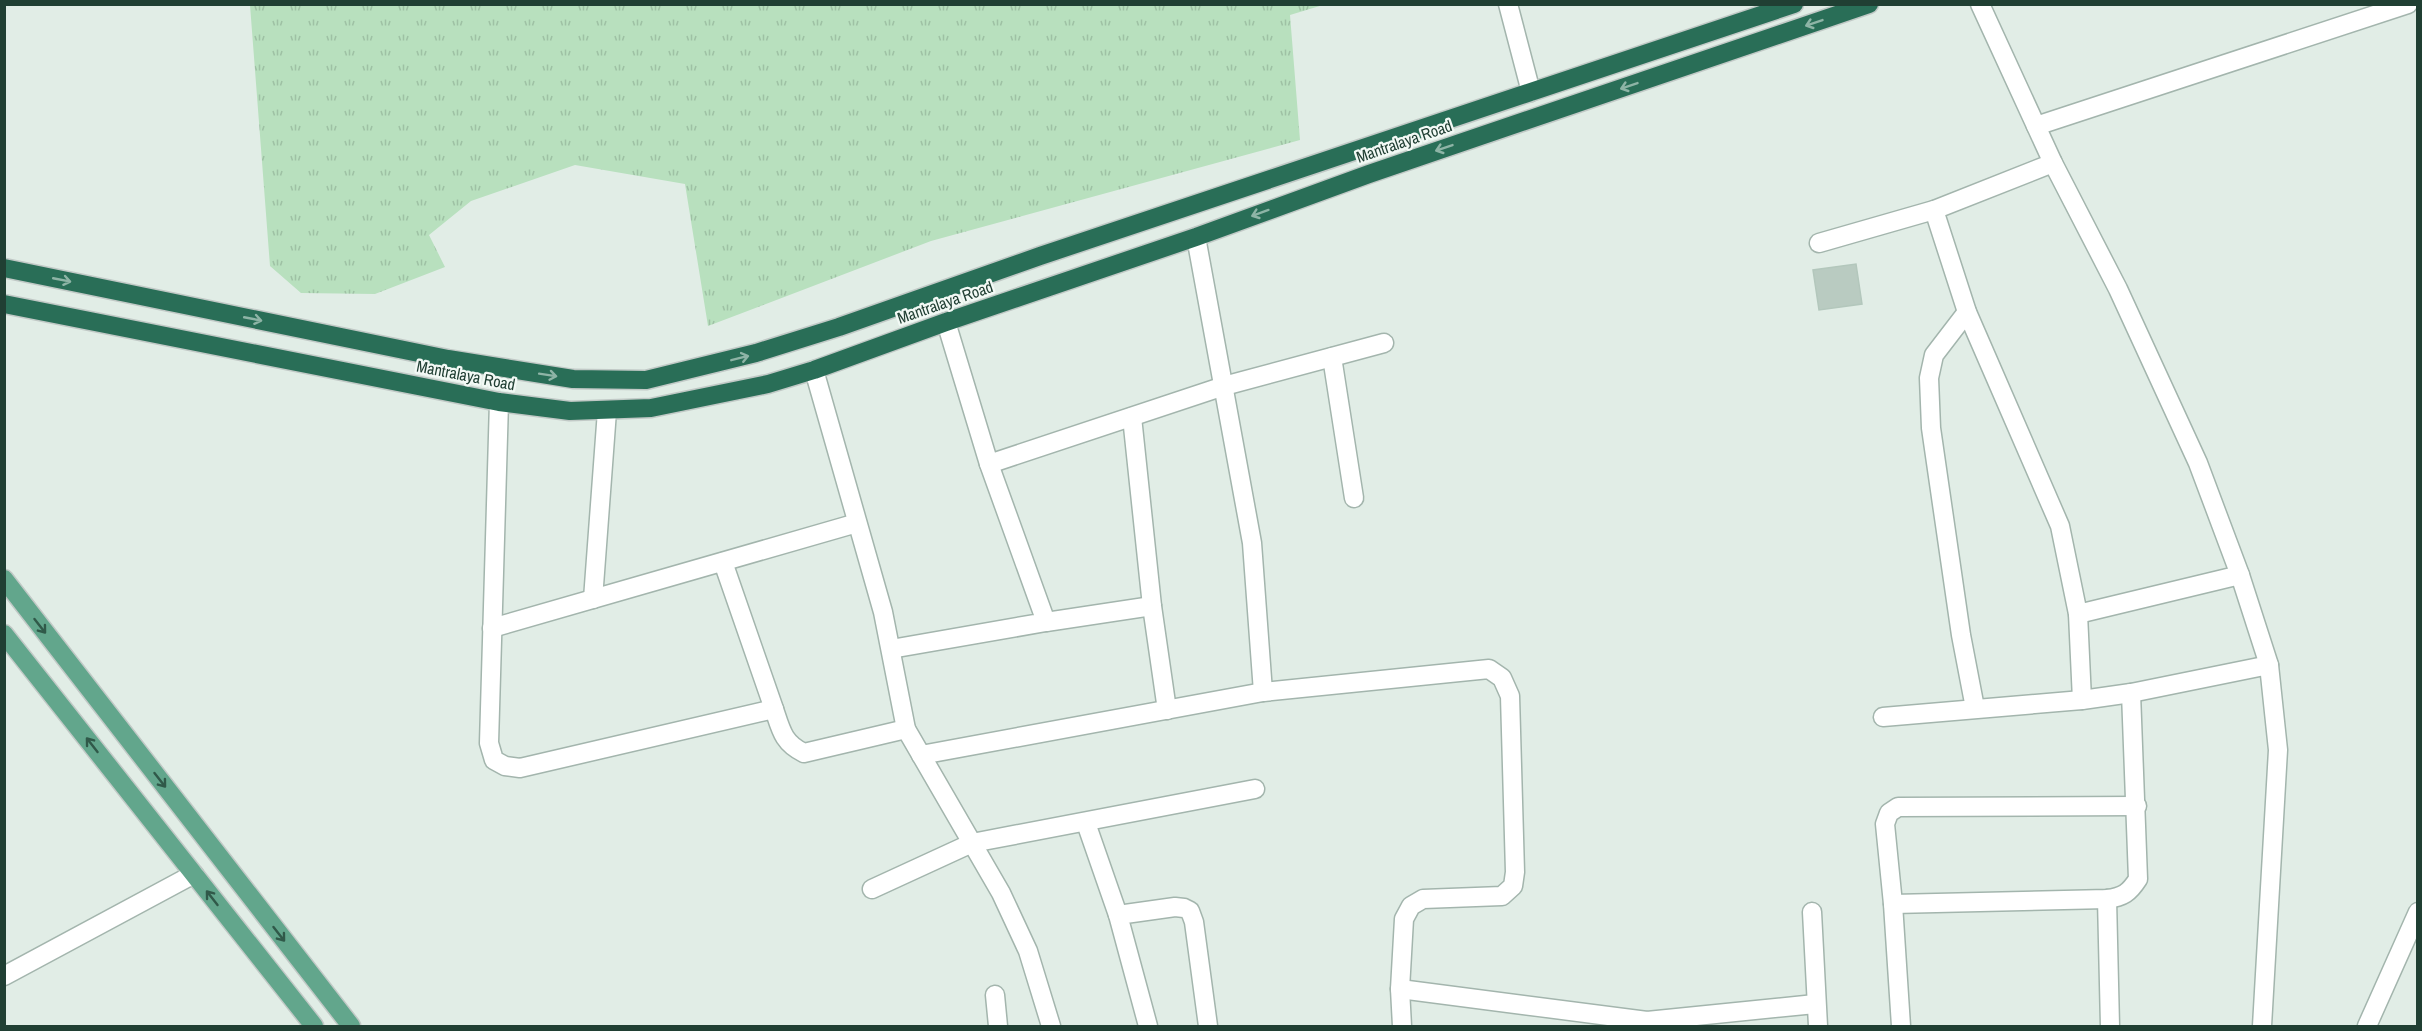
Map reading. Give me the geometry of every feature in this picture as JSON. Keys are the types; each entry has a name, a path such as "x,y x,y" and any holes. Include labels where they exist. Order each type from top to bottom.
{"highway":[{"path":"4,268 448,358 573,379 646,380 756,354 839,327 1051,252 1794,4"},
{"name":"Mantralaya Road","path":"4,304 499,402 570,411 651,408 768,384 814,370 1369,174 1869,4"}],"main road":[{"path":"4,579 351,1026"},
{"path":"4,634 314,1026"}],"street":[{"path":"1509,4 1531,92"},
{"path":"1980,4 2053,163 2118,289 2198,464 2240,575 2269,665 2278,750 2262,1026"},
{"path":"2036,126 2408,4"},
{"path":"1819,243 1934,210 2053,163"},
{"path":"1934,210 1967,312 2060,526 2078,614 2082,700"},
{"path":"1196,237 1252,543 1263,692"},
{"path":"1967,312 1934,355 1929,378 1932,428 1961,635 1975,708"},
{"path":"946,322 989,464 1046,622"},
{"path":"989,464 1224,386 1384,343"},
{"path":"1332,357 1354,498"},
{"path":"814,370 883,612 906,729 1002,893 1028,951 1051,1026"},
{"path":"499,402 489,743 494,760 505,766 520,768 774,710"},
{"path":"593,599 607,411"},
{"path":"1132,417 1152,606 1167,710"},
{"path":"492,628 857,523"},
{"path":"723,562 781,732 792,747 804,753 906,729"},
{"path":"2078,614 2240,575"},
{"path":"891,649 1152,606"},
{"path":"1883,717 2082,700 2131,693 2269,665"},
{"path":"921,755 1263,692 1489,669 1502,678 1510,696 1515,872 1513,886 1502,896 1423,899 1411,906 1404,918 1400,989 1402,1026"},
{"path":"1893,904 2107,899 2122,897 2129,893 2138,879 2131,693"},
{"path":"872,889 972,843 1255,789"},
{"path":"1901,1026 1885,824 1889,813 1898,807 2137,806"},
{"path":"1086,823 1118,915 1148,1026"},
{"path":"4,976 194,874"},
{"path":"2107,899 2110,1026"},
{"path":"1118,915 1175,907 1190,911 1194,922 1208,1026"},
{"path":"1812,912 1815,1004 1818,1026"},
{"path":"2367,1026 2418,912"},
{"path":"1400,989 1647,1024 1815,1004"},
{"path":"994,995 998,1026"}],"green space":[{"path":"250,4 1323,5 1290,15 1300,140 931,241 708,326 685,184 575,165 471,201 429,235 445,267 375,294 301,293 270,266"}],"building":[{"path":"1856,264 1862,304 1819,310 1813,270"}]}
